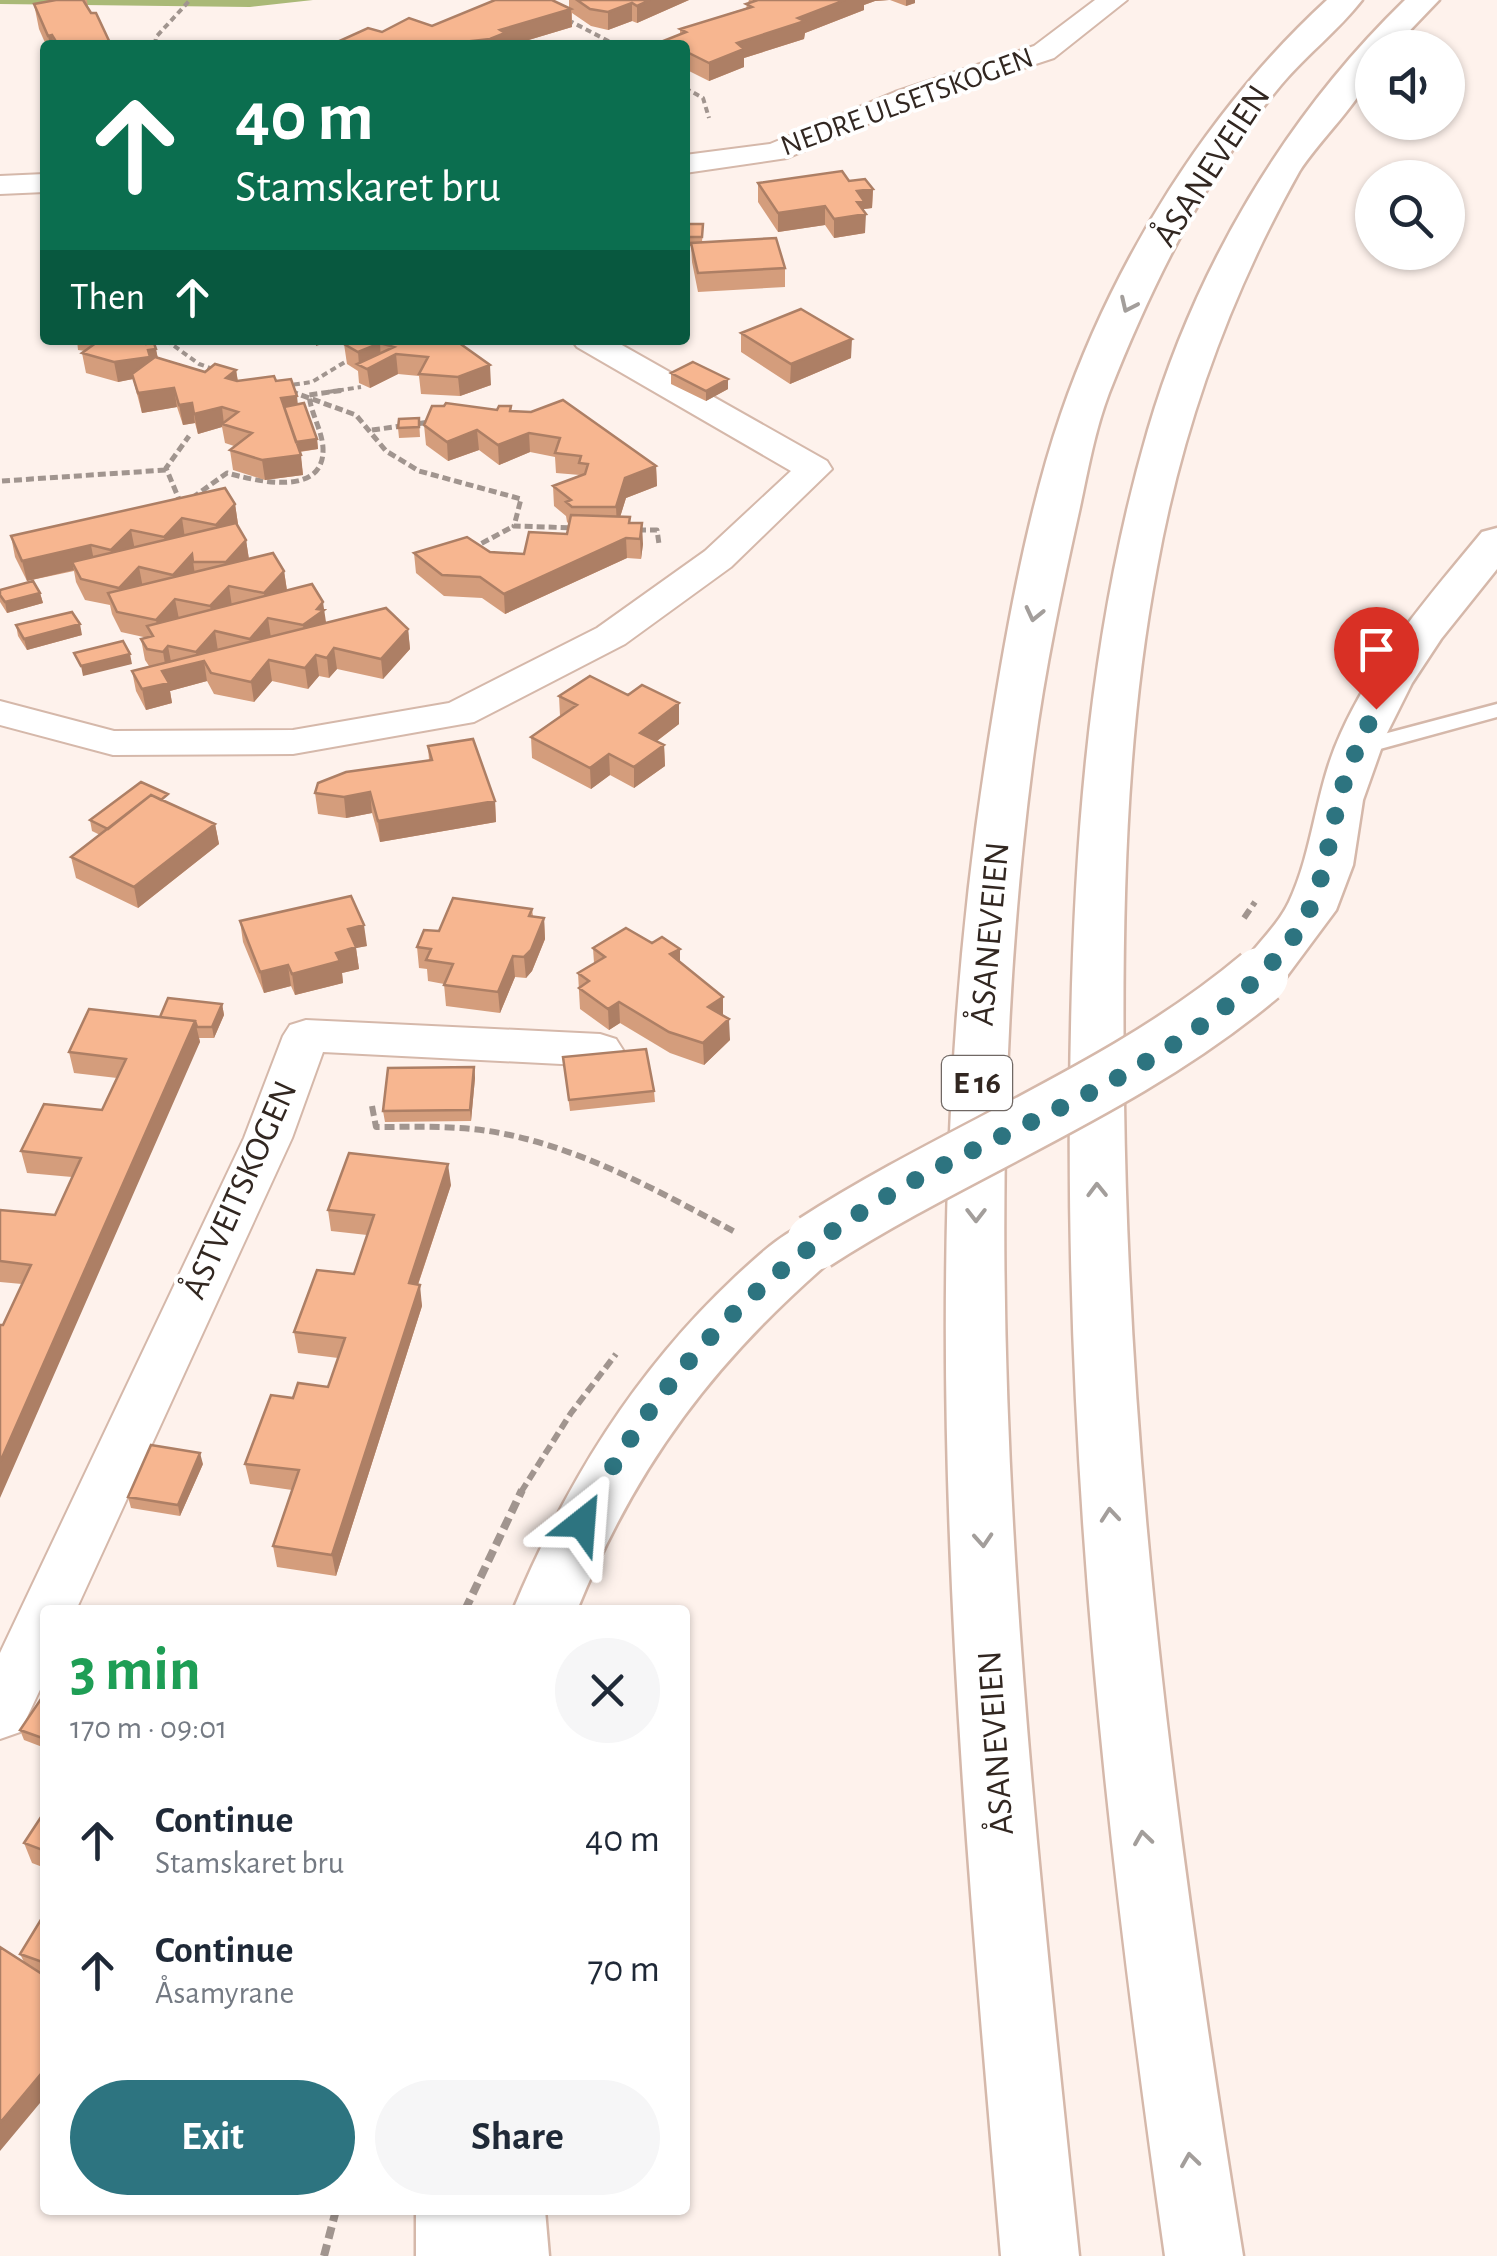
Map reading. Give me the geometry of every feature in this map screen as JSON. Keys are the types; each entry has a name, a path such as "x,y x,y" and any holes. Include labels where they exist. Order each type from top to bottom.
{"main road":[{"name":"ÅSANEVEIEN","path":"1040,2256 1004,1868 981,1515 976,1092 990,888 1024,659 1078,420 1129,301 1182,202 1256,92 1346,0"},
{"name":"ÅSANEVEIEN","path":"1392,30 1423,0"},
{"name":"ÅSANEVEIEN","path":"1204,2256 1140,1817 1109,1500 1098,1264 1097,920 1107,778 1138,550 1160,454 1215,293 1283,166 1355,68"},
{"path":"548,1605 591,1506 641,1421 701,1344 756,1289 815,1242 902,1188 1154,1057 1224,1009 1260,976 1311,910 1328,865 1339,800 1389,683 1424,631 1497,541"},
{"path":"455,2215 455,2256"},
{"path":"506,2215 510,2256"}],"street":[{"name":"NEDRE ULSETSKOGEN","path":"690,163 776,152 905,98 1044,52 1113,0"},
{"path":"0,185 40,183"},
{"path":"0,713 114,743 293,742 460,714 612,636 718,558 814,469 598,345"},
{"name":"ÅSTVEITSKOGEN","path":"50,1605 268,1138 306,1036 600,1050"},
{"path":"0,1714 40,1628"}],"lane":[{"path":"1358,748 1497,710"}],"path":[{"path":"156,40 190,0"},
{"path":"559,15 606,40"},
{"path":"690,91 703,98 711,114 705,128"},
{"path":"173,345 199,364 218,370"},
{"path":"355,356 312,382 278,388 308,395 356,415 386,451 419,471 521,499 514,526"},
{"path":"308,395 361,387"},
{"path":"171,513 227,473 252,481 299,483 314,476 324,456 308,395"},
{"path":"372,430 442,421"},
{"path":"166,470 189,436"},
{"path":"166,470 181,506"},
{"path":"2,481 166,470"},
{"path":"466,551 514,526 586,528"},
{"path":"621,529 657,530 662,558"},
{"path":"372,1106 376,1126 464,1128 553,1147 640,1180 740,1235"},
{"path":"324,2256 335,2215"}],"green space":[{"path":"0,0 313,0 250,7 0,4"}],"building":[{"path":"83,0 91,13 96,13 109,40 55,40 48,36 34,4"},
{"path":"495,0 552,0 571,9 500,30 505,33 490,39 342,40 368,28 382,32 409,18 432,26"},
{"path":"577,0 650,0 608,12 590,9"},
{"path":"845,0 798,18 805,21 737,43 744,49 709,63 690,54 690,40 666,40 686,32 680,29 752,7 746,4"},
{"path":"842,171 849,181 865,179 873,189 857,191 864,201 857,202 866,214 834,219 825,206 778,213 758,183"},
{"path":"690,224 703,224 702,237 690,237"},
{"path":"776,238 785,268 698,273 691,243"},
{"path":"801,309 852,339 791,364 741,333"},
{"path":"93,345 155,345 156,349 148,350 150,357 114,362 82,353"},
{"path":"346,345 375,345 358,352"},
{"path":"387,345 462,345 490,365 458,377 419,374 428,357 396,354 367,369 357,364 394,347"},
{"path":"155,357 205,372 215,364 236,370 226,378 237,381 274,376 276,381 291,379 297,396 281,398 301,455 262,460 230,450 252,433 222,424 238,412 222,407 194,414 192,403 179,405 174,388 138,393 132,374"},
{"path":"693,362 728,379 706,391 671,373"},
{"path":"563,400 656,466 625,478 616,507 572,507 566,502 571,500 553,486 585,474 588,464 579,463 581,456 555,453 560,438 529,433 498,445 477,430 447,442 424,425 432,406 446,403 497,410 499,406 511,406 510,411 531,412"},
{"path":"304,403 317,439 296,442 284,407"},
{"path":"419,418 419,427 398,428 399,419"},
{"path":"225,488 235,504 216,525 182,518 164,537 131,530 111,550 91,545 22,561 11,536"},
{"path":"571,515 630,517 629,523 642,523 640,539 626,538 504,594 480,577 442,575 414,553 467,537 490,552 524,554 529,532 567,534"},
{"path":"236,523 246,540 226,562 193,562 192,554 173,575 139,567 119,588 81,579 72,562"},
{"path":"273,553 284,571 264,593 229,586 210,606 175,599 156,620 117,612 108,593"},
{"path":"33,581 40,593 5,602 0,595 0,590"},
{"path":"312,584 323,602 317,609 324,610 303,625 268,618 250,639 215,631 196,652 168,646 163,652 147,649 141,639 153,636 147,626"},
{"path":"386,608 408,629 381,659 334,648 327,658 316,655 305,668 269,660 251,682 211,673 204,661 162,671 169,683 142,689 132,671"},
{"path":"72,612 80,624 24,639 16,625"},
{"path":"123,641 130,654 81,666 74,653"},
{"path":"590,676 628,695 642,685 679,703 640,733 664,745 634,767 609,754 590,768 531,737 577,705 559,696"},
{"path":"473,739 495,801 378,821 370,792 344,797 315,793 318,783 346,772 432,760 428,746"},
{"path":"141,782 168,794 161,800 151,795 108,829 90,820"},
{"path":"151,795 215,824 134,887 71,857"},
{"path":"351,896 364,925 348,929 356,947 336,953 340,961 292,974 288,965 260,972 240,921"},
{"path":"453,898 532,909 529,916 544,918 531,950 524,957 513,956 498,992 444,985 453,964 426,960 431,949 417,947 424,930 439,931"},
{"path":"626,928 652,943 662,937 680,949 670,954 723,997 708,1007 729,1019 703,1043 669,1032 619,1002 608,1009 579,988 589,981 578,973 605,957 593,948"},
{"path":"168,998 222,1004 212,1027 197,1027 195,1021 160,1017"},
{"path":"89,1009 195,1021 0,1462 0,1325 31,1265 0,1261 0,1210 55,1215 81,1158 21,1151 44,1104 102,1110 126,1059 69,1052"},
{"path":"646,1049 654,1091 569,1100 563,1057"},
{"path":"474,1067 470,1110 383,1111 388,1068"},
{"path":"349,1153 448,1164 409,1283 420,1285 332,1555 273,1546 299,1470 245,1464 271,1395 293,1398 298,1383 328,1387 345,1338 294,1332 317,1270 354,1274 374,1215 328,1210"},
{"path":"151,1445 200,1453 178,1505 128,1497"},
{"path":"40,1700 40,1737 20,1730"},
{"path":"40,1819 40,1849 24,1843"},
{"path":"40,1921 40,1961 20,1954"},
{"path":"0,1947 40,1973 40,2075 0,2123"}],"route":[{"path":"582,1523 641,1421 688,1358 756,1289 815,1242 902,1188 1154,1057 1224,1009 1260,976 1311,910 1328,865 1339,800 1376,709"}]}
